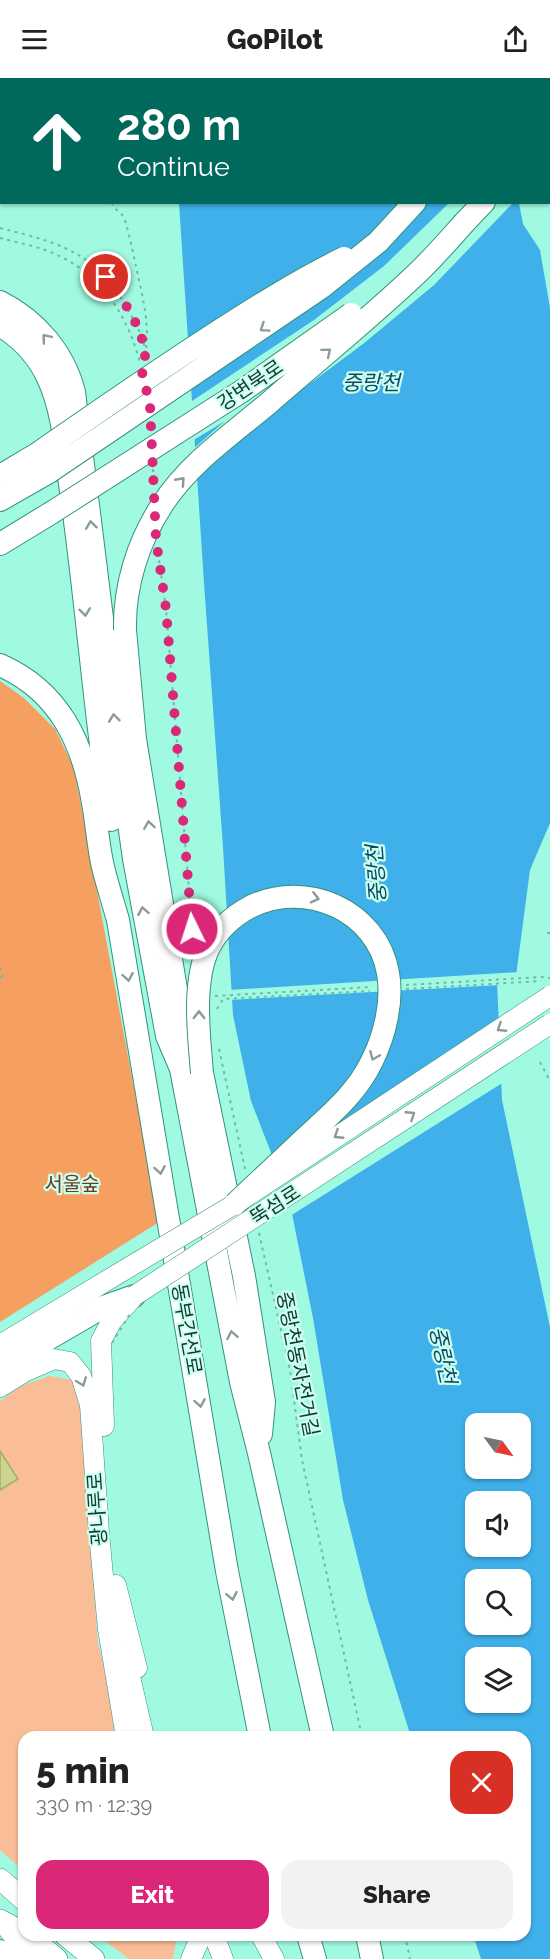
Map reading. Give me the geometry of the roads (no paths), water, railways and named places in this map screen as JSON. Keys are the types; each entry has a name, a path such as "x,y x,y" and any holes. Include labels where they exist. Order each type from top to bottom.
{"highway":[{"name":"강변북로","path":"0,500 39,457 322,287 378,242 413,204"},
{"name":"강변북로","path":"0,544 242,391 299,352 464,224 482,204"},
{"path":"322,1731 260,1453 264,1402 244,1276 183,1032 135,739 124,610 137,555 147,530 177,484 214,448 412,278 464,224"},
{"path":"0,476 39,457 123,393 309,275 378,242"},
{"path":"0,302 32,324 51,344 66,369 74,392 134,860 167,1036 191,1071"},
{"path":"0,325 18,338 35,356 49,379 58,407 74,517 104,771 118,861 118,920"},
{"path":"0,462 39,457"},
{"path":"0,665 16,672 38,687 55,705 68,725 86,772 103,866 118,920"},
{"path":"191,1071 204,963 216,936 235,916 268,899 304,896 339,907 366,928 373,937 384,960 389,987 385,1023 373,1060 357,1086 336,1110 234,1204"},
{"name":"동부간선로","path":"118,920 227,1571 259,1731"},
{"path":"0,1367 103,1307 134,1296"},
{"path":"310,1941 315,1959"},
{"path":"368,1941 372,1959"},
{"path":"0,1951 9,1959"}],"main road":[{"name":"뚝섬로","path":"0,1345 234,1204 550,996"},
{"name":"뚝섬로","path":"0,1386 23,1365 134,1296 550,1024"},
{"name":"광나루로","path":"134,1296 111,1322 101,1341 103,1415 116,1609 143,1731"},
{"name":"광나루로","path":"0,1386 54,1359 70,1362 81,1376 90,1405 106,1609 125,1731"},
{"path":"116,1585 155,1731"},
{"path":"0,1879 18,1895"},
{"path":"2,1922 18,1930"},
{"path":"2,1922 35,1959"},
{"path":"35,1941 57,1959"},
{"path":"72,1941 94,1959"},
{"path":"191,1959 198,1941"},
{"path":"203,1941 209,1959"},
{"path":"216,1941 223,1959"},
{"path":"264,1941 274,1959"}],"water":[{"name":"중랑천","path":"179,204 519,204 523,224 540,250 550,308 550,823 530,870 516,976 497,980 502,1100 550,1327 550,1959 481,1959 475,1941 531,1941 531,1731 409,1731 368,1600 343,1500 313,1318 289,1199 251,1101 233,1015"}],"park label":[{"name":"서울숲","path":"72,1184"}]}
